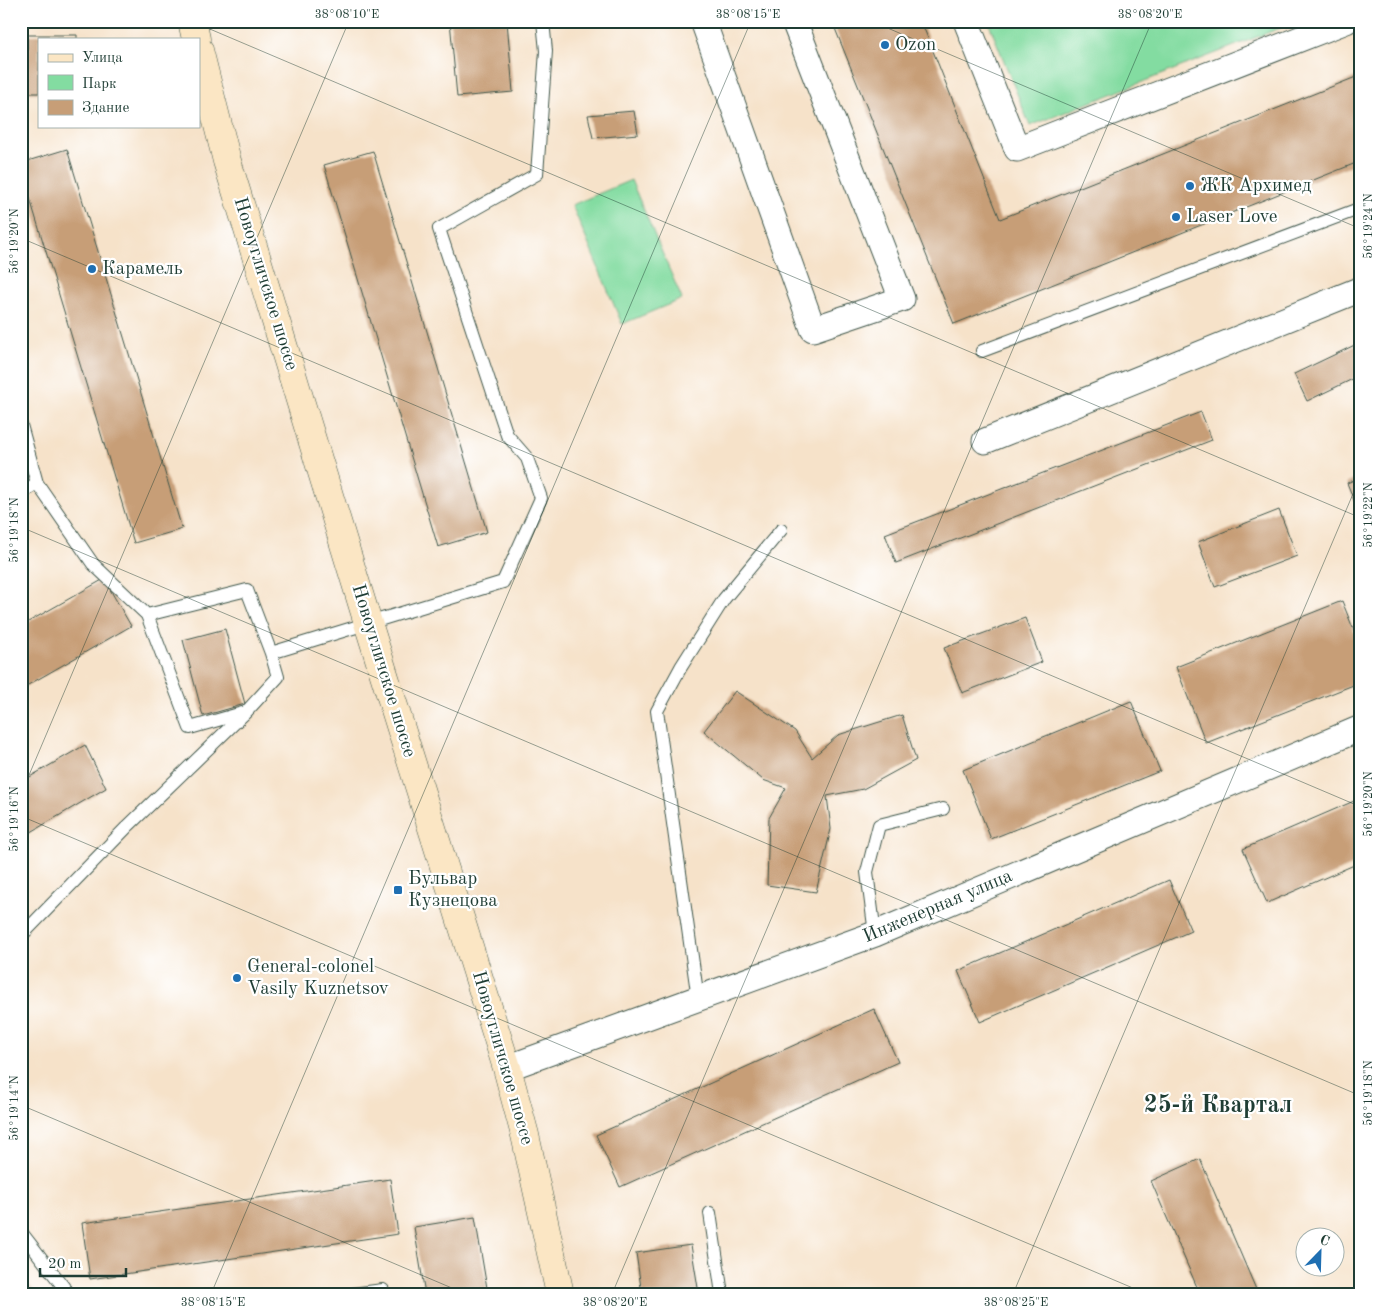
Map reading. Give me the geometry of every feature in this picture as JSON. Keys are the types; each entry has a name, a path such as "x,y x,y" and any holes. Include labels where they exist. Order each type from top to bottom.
{"main road":[{"name":"Новоугличское шоссе","path":"200,54 227,161 368,623 507,1068 525,1135 560,1294"}],"street":[{"path":"703,21 813,329 902,299 794,21"},
{"path":"966,21 1017,149 1346,21"},
{"path":"985,441 1361,289"},
{"name":"Инженерная улица","path":"507,1068 875,934 1361,728"}],"lane":[{"path":"271,653 503,582 541,498 527,458 507,435 439,229 537,174 546,52 543,21"},
{"path":"982,351 1361,208"},
{"path":"21,425 37,483 93,564 147,615 190,728 246,712"},
{"path":"21,493 37,483"},
{"path":"698,999 657,711 681,667 724,599 781,530"},
{"path":"21,936 126,828 246,712 278,677 247,590 147,615"},
{"path":"875,934 867,872 879,825 943,809"},
{"path":"710,1214 722,1294"},
{"path":"21,1232 69,1294"},
{"path":"352,1294 383,1290 384,1294"}],"green space":[{"path":"988,21 1298,21 1030,126"},
{"path":"631,180 682,299 622,324 572,205"}],"building":[{"path":"450,21 507,21 513,92 457,97"},
{"name":"ЖК Архимед","path":"832,21 921,21 1000,219 1361,75 1361,161 954,324"},
{"path":"27,35 77,35 77,38 38,38 38,93 28,93"},
{"path":"634,111 638,134 593,138 588,115"},
{"path":"67,149 182,529 134,543 21,169 21,163"},
{"path":"373,151 487,532 438,547 324,165"},
{"path":"1361,342 1361,375 1307,401 1294,374"},
{"path":"1201,412 1212,440 896,563 885,534"},
{"path":"1361,477 1361,517 1347,483"},
{"path":"1279,510 1297,556 1215,587 1198,542"},
{"path":"104,579 131,626 21,689 21,626"},
{"path":"1342,601 1361,648 1361,682 1206,743 1176,667"},
{"path":"1025,618 1042,662 962,693 944,648"},
{"path":"225,629 245,704 203,716 183,640"},
{"path":"735,691 795,731 812,758 838,735 902,715 916,760 863,789 827,796 831,829 816,892 767,885 769,818 786,788 763,780 704,731"},
{"path":"1131,701 1160,771 991,839 963,770"},
{"path":"85,745 106,788 21,838 21,782"},
{"path":"1361,798 1361,862 1267,903 1243,849"},
{"path":"1169,880 1191,931 980,1022 958,971"},
{"path":"874,1009 898,1062 620,1187 596,1135"},
{"path":"1200,1159 1258,1294 1200,1294 1151,1181"},
{"path":"390,1179 398,1234 90,1279 82,1223"},
{"path":"475,1217 488,1294 425,1294 414,1227"},
{"path":"691,1245 699,1294 642,1294 636,1253"},
{"path":"21,1277 38,1294 21,1294"}],"place":[{"name":"Ozon","path":"885,45"},
{"name":"ЖК Архимед","path":"1190,186"},
{"name":"Laser Love","path":"1176,217"},
{"name":"Карамель","path":"92,269"},
{"name":"Бульвар Кузнецова","path":"398,890"},
{"name":"General-colonel Vasily Kuznetsov","path":"237,978"}],"district":[{"name":"25-й Квартал","path":"1218,1106"}]}
